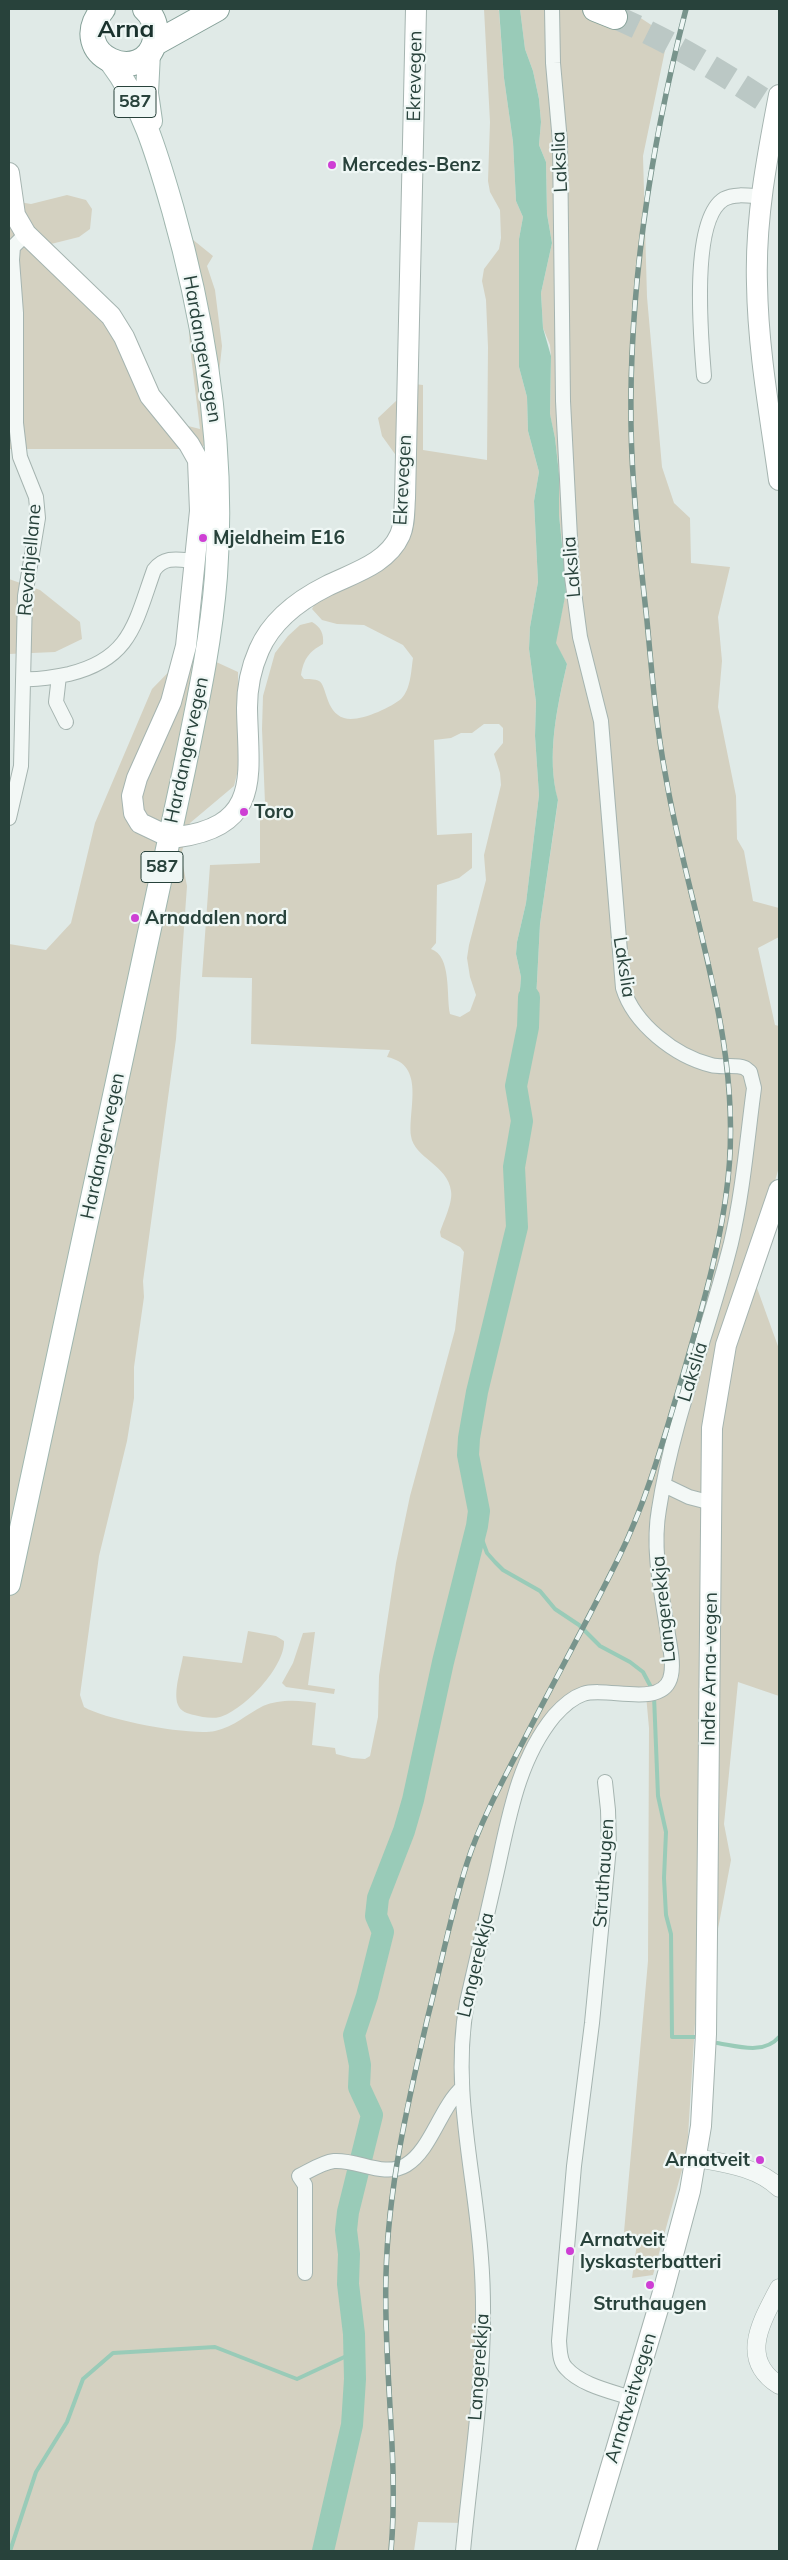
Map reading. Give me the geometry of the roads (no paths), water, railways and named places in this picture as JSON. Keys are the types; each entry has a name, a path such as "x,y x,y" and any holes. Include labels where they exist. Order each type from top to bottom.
{"highway":[{"path":"145,9 155,23 156,34 152,49"},
{"path":"99,11 92,36 95,46 110,61 130,64 217,9"}],"main road":[{"name":"Ekrevegen","path":"196,561 190,622 180,673 167,713 143,763 132,796 134,813 140,823 170,835 201,833 225,821 237,812 244,798 250,764 248,690 259,650 274,626 290,609 313,594 374,563 392,548 400,534 405,498 416,9"},
{"name":"Hardangervegen","path":"9,1584 184,770 209,641 216,578 219,481 218,442 210,376 195,294 154,147 147,93 152,49"},
{"name":"Hardangervegen","path":"110,61 125,83 154,147"},
{"path":"779,95 762,197 757,254 759,330 779,480"},
{"path":"9,173 15,215 26,234 111,316 124,337 150,396 194,451 198,460 200,484 196,561"},
{"name":"Indre Arna-vegen","path":"697,2158 702,2126 705,2052 712,1428 720,1371 733,1320 779,1190"},
{"name":"Arnatveitvegen","path":"586,2551 677,2242 697,2158"}],"street":[{"name":"Lakslia","path":"552,9 553,63 560,142 562,401 572,577 580,637 601,721 623,988 632,1010 653,1031 690,1057 728,1066 746,1068 750,1072 754,1088 738,1207 721,1279 675,1431 664,1485"},
{"path":"704,376 700,285 708,226 716,208 726,198 742,196 762,197"},
{"name":"Revahjellane","path":"9,818 14,775 23,732 25,596 37,532 38,507 34,487 20,457 16,436 16,313 12,260 13,247 26,234"},
{"path":"23,679 59,676 97,666 108,659 119,648 136,621 154,570 158,564 169,560 196,561"},
{"path":"59,676 56,702 57,708 66,722"},
{"path":"664,1485 689,1497 712,1503"},
{"name":"Langerekkja","path":"463,2551 484,2341 482,2258 468,2160 462,2088 462,2026 511,1811 530,1753 540,1736 563,1706 583,1694 607,1692 646,1695 660,1691 668,1683 671,1660 657,1538 659,1509 664,1485"},
{"name":"Struthaugen","path":"605,1782 609,1847 592,2022 574,2166 559,2341 565,2368 589,2383 631,2398"},
{"path":"306,2273 306,2186 299,2176 334,2161 371,2168 405,2166 428,2140 452,2096 462,2088"},
{"path":"697,2158 745,2169 761,2175 779,2188"},
{"path":"779,2288 763,2320 756,2346 757,2361 762,2371 779,2385"}],"waterway":[{"path":"323,2551 352,2425 355,2379 354,2334 348,2284 349,2254 346,2230 348,2212 372,2115 359,2087 360,2065 354,2035 367,1996 383,1932 376,1916 378,1898 404,1831 413,1800 443,1662 477,1526 479,1511 468,1455 469,1438 477,1392 517,1227 514,1167 522,1121 516,1086 528,1027 529,997"},
{"path":"477,1526 487,1553 503,1570 540,1591 555,1609 579,1625 600,1646 630,1662 643,1672 652,1689"},
{"path":"654,1696 658,1796 666,1832 664,1878 666,1915 671,1934 672,2037 698,2037"},
{"path":"717,2043 758,2048 773,2043 779,2037"},
{"path":"10,2551 36,2472 67,2422 83,2379 113,2353 215,2347 297,2379 353,2353"}],"tunnel":[{"path":"615,17 658,37 699,60 779,110"}],"railway":[{"path":"391,2551 393,2482 386,2310 386,2275 391,2210 406,2113 451,1920 467,1863 487,1813 608,1579 639,1512 663,1442 704,1300 721,1228 728,1179 731,1128 728,1077 711,977 676,828 660,739 637,523 631,425 631,372 638,267 662,112 686,9"}],"place":[{"name":"Mercedes-Benz","path":"332,165"},
{"name":"Mjeldheim E16","path":"203,538"},
{"name":"Toro","path":"244,812"},
{"name":"Arnadalen nord","path":"135,918"},
{"name":"Arnatveit","path":"760,2160"},
{"name":"Arnatveit lyskasterbatteri","path":"570,2251"},
{"name":"Struthaugen","path":"650,2285"}],"district":[{"name":"Arna","path":"126,30"}]}
